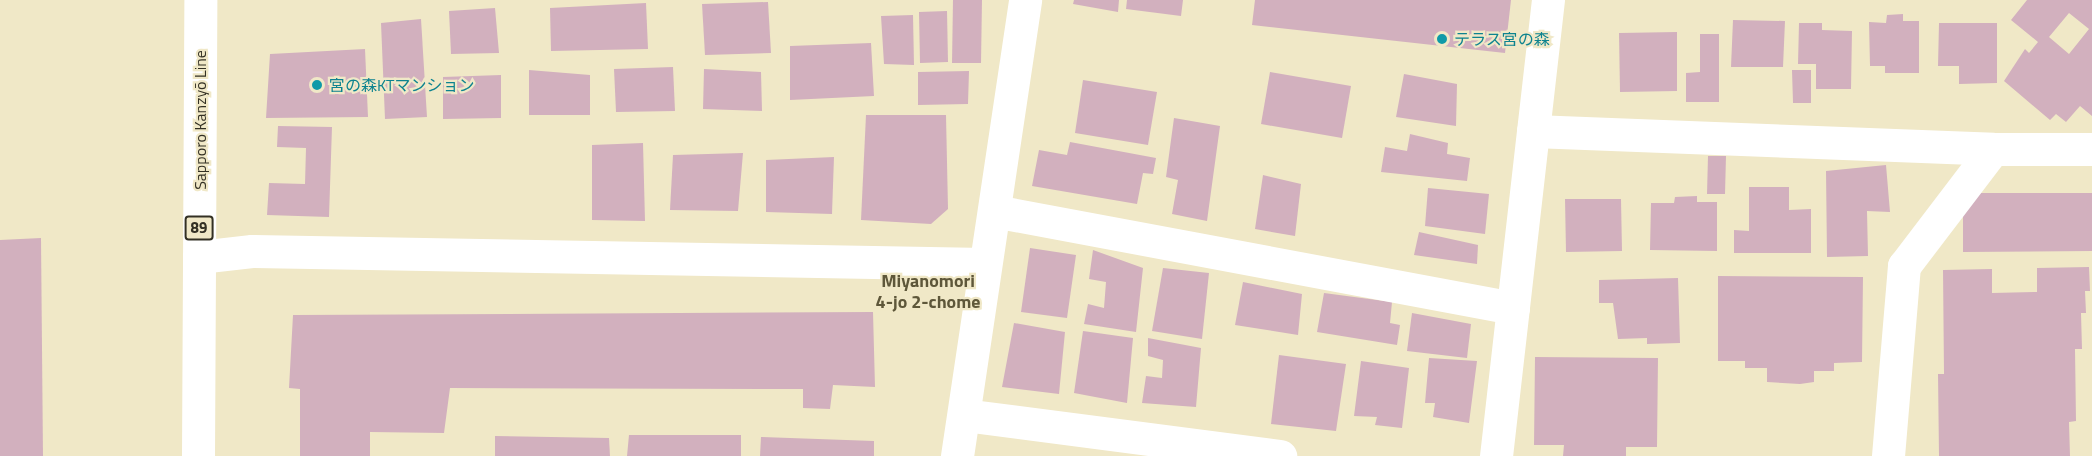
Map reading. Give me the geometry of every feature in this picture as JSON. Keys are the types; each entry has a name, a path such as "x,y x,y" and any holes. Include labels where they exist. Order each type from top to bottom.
{"street":[{"name":"Sapporo Kanzyō Line","path":"198,456 200,0"},
{"path":"957,456 1025,0"},
{"path":"1496,456 1548,0"},
{"path":"1533,131 1993,149 2092,149"},
{"path":"1888,456 1904,266 1993,149"},
{"path":"994,211 1513,308"},
{"path":"199,257 252,251 985,264"},
{"path":"964,415 1280,456"}],"building":[{"path":"953,0 982,0 981,63 952,63"},
{"path":"1074,0 1119,0 1118,12 1073,4"},
{"path":"1127,0 1183,0 1181,16 1126,9"},
{"name":"テラス宮の森","path":"1255,0 1511,0 1505,53 1252,25"},
{"path":"2027,0 2092,0 2092,116 2080,106 2066,122 2056,114 2050,120 2004,81 2025,49 2029,53 2038,42 2011,20","holes":["2069,13 2089,29 2069,54 2049,37"]},
{"path":"768,2 771,53 705,55 702,4"},
{"path":"646,3 648,49 551,51 550,8"},
{"path":"495,8 499,53 451,54 449,11"},
{"path":"947,11 948,62 920,63 919,12"},
{"path":"1903,14 1903,21 1919,21 1919,73 1885,73 1885,66 1870,66 1869,22 1886,23 1887,15"},
{"path":"913,15 914,65 884,64 881,16"},
{"path":"421,19 427,117 385,119 381,23"},
{"path":"1733,20 1785,21 1783,67 1731,67"},
{"path":"1799,23 1822,23 1822,30 1852,31 1851,89 1816,89 1816,64 1798,64"},
{"path":"1939,23 1997,23 1997,83 1959,84 1959,66 1938,66"},
{"path":"1677,32 1677,91 1620,92 1619,33"},
{"path":"1700,34 1719,34 1719,102 1686,102 1686,73 1700,72"},
{"path":"871,43 874,96 790,100 790,46"},
{"name":"宮の森KTマンション","path":"365,49 368,117 266,118 270,54"},
{"path":"673,67 675,111 616,112 614,69"},
{"path":"704,69 761,72 762,111 703,109"},
{"path":"529,70 590,75 590,115 529,115"},
{"path":"1792,70 1811,70 1811,103 1793,103"},
{"path":"969,71 968,104 918,105 918,72"},
{"path":"1270,72 1351,86 1342,138 1261,124"},
{"path":"1404,74 1457,84 1456,126 1396,117"},
{"path":"501,75 501,118 443,119 443,77"},
{"path":"1083,80 1157,92 1148,145 1075,133"},
{"path":"866,115 946,115 948,209 931,224 861,220"},
{"path":"1174,118 1220,126 1207,221 1172,214 1178,180 1166,177"},
{"path":"278,126 332,127 329,217 267,215 269,183 305,184 306,148 277,147"},
{"path":"1410,134 1448,143 1447,154 1470,158 1467,181 1381,172 1385,147 1407,151"},
{"path":"1070,142 1156,158 1153,174 1143,173 1137,204 1032,186 1039,150 1067,155"},
{"path":"643,143 645,221 592,220 592,145"},
{"path":"743,153 738,211 670,210 673,155"},
{"path":"1708,156 1726,156 1725,194 1707,194"},
{"path":"834,157 832,214 766,212 766,160"},
{"path":"1886,165 1890,212 1867,211 1868,256 1827,257 1826,171"},
{"path":"1263,175 1301,184 1295,236 1255,229"},
{"path":"1749,187 1789,187 1789,210 1811,209 1811,253 1734,253 1734,230 1749,231"},
{"path":"1428,188 1489,194 1485,234 1425,226"},
{"path":"1976,193 2092,193 2092,251 1963,252 1963,211"},
{"path":"1697,196 1697,202 1717,202 1717,251 1650,250 1651,203 1674,203 1675,197"},
{"path":"1565,199 1621,199 1622,251 1566,252"},
{"path":"1419,232 1478,245 1477,264 1414,255"},
{"path":"41,238 43,456 0,456 0,240"},
{"path":"1030,248 1076,255 1067,318 1021,312"},
{"path":"1093,250 1143,268 1136,332 1084,324 1088,304 1104,308 1106,282 1089,279"},
{"path":"2089,267 2090,291 2085,291 2086,313 2081,313 2082,349 2075,349 2076,421 2069,422 2070,456 1939,456 1938,374 1944,374 1943,270 1992,269 1992,293 2037,292 2037,268"},
{"path":"1163,268 1209,273 1202,339 1152,331"},
{"path":"1718,276 1863,277 1862,362 1834,363 1834,371 1814,371 1814,382 1800,384 1767,382 1767,368 1745,368 1745,361 1718,361"},
{"path":"1678,278 1680,343 1647,344 1647,338 1618,339 1613,303 1599,303 1599,280"},
{"path":"1243,282 1302,294 1298,335 1235,325"},
{"path":"1324,293 1392,302 1390,323 1400,325 1397,345 1317,332"},
{"path":"873,312 875,387 833,385 830,409 803,408 803,389 450,388 444,433 370,432 370,456 300,456 300,389 289,388 293,315"},
{"path":"1412,313 1471,324 1467,358 1407,351"},
{"path":"1014,323 1065,332 1059,394 1002,387"},
{"path":"1083,331 1133,338 1127,403 1074,393"},
{"path":"1148,338 1201,348 1196,407 1142,403 1146,376 1162,378 1163,360 1148,356"},
{"path":"1279,355 1346,364 1336,431 1271,424"},
{"path":"1535,357 1658,358 1657,447 1626,447 1626,456 1563,456 1564,445 1534,445"},
{"path":"1429,358 1477,361 1469,423 1433,417 1435,403 1425,403"},
{"path":"1361,361 1409,368 1402,428 1375,425 1377,417 1354,416"},
{"path":"629,435 741,435 741,456 627,456"},
{"path":"495,436 609,438 610,456 495,456"},
{"path":"761,437 874,441 874,456 760,456"}],"place":[{"name":"テラス宮の森","path":"1442,39"},
{"name":"宮の森KTマンション","path":"317,85"}],"district":[{"name":"Miyanomori 4-jo 2-chome","path":"928,292"}]}
